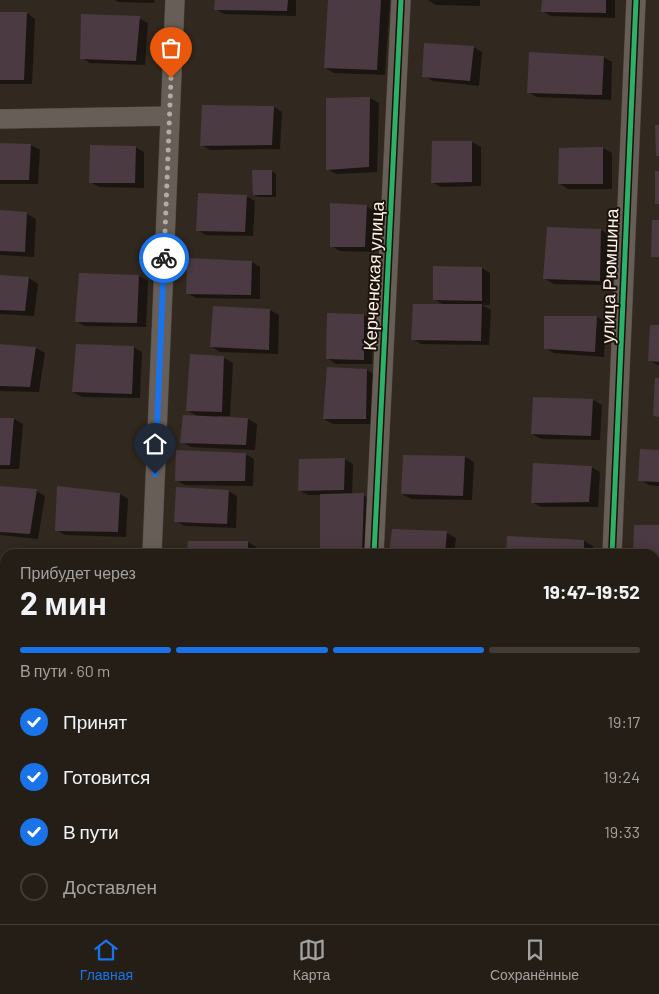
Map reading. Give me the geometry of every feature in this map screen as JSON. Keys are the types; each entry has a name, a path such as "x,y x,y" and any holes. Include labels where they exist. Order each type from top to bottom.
{"street":[{"path":"152,549 175,0"},
{"name":"Керченская улица","path":"374,549 401,0"},
{"name":"улица Рюмшина","path":"612,549 636,0"},
{"path":"0,119 169,116"}],"building":[{"path":"215,0 288,0 287,11 214,10"},
{"path":"328,0 381,0 377,70 324,68"},
{"path":"542,0 606,0 606,13 541,12"},
{"path":"0,12 27,12 24,80 0,80"},
{"path":"81,14 140,16 136,61 80,59"},
{"path":"424,43 474,46 470,81 422,77"},
{"path":"529,52 604,56 602,95 527,93"},
{"path":"370,97 369,167 326,170 326,98"},
{"path":"202,105 274,106 272,145 200,146"},
{"path":"655,125 659,125 659,156 656,156"},
{"path":"432,141 472,141 472,182 431,183"},
{"path":"0,143 31,144 29,180 0,180"},
{"path":"90,145 136,146 135,183 89,183"},
{"path":"603,147 603,184 558,184 559,148"},
{"path":"252,170 272,170 272,195 253,195"},
{"path":"655,171 659,171 659,204 655,204"},
{"path":"198,193 247,195 245,232 196,231"},
{"path":"330,203 367,205 365,247 330,247"},
{"path":"0,210 27,212 25,252 0,251"},
{"path":"652,220 659,220 659,257 651,257"},
{"path":"547,227 601,229 600,281 543,279"},
{"path":"187,258 252,261 251,295 186,294"},
{"path":"433,266 482,267 482,301 433,300"},
{"path":"79,273 139,275 137,323 75,322"},
{"path":"0,275 29,277 25,311 0,310"},
{"path":"413,304 482,304 481,341 411,340"},
{"path":"213,306 270,309 269,350 210,347"},
{"path":"327,313 364,314 364,360 326,359"},
{"path":"544,316 597,316 595,352 544,349"},
{"path":"650,325 659,325 659,362 648,361"},
{"path":"0,344 36,347 30,387 0,386"},
{"path":"76,344 134,346 132,394 72,392"},
{"path":"190,354 224,356 222,412 186,411"},
{"path":"327,367 367,369 366,419 323,419"},
{"path":"655,378 659,378 659,417 653,416"},
{"path":"533,397 593,399 591,436 531,434"},
{"path":"183,415 248,418 246,445 180,443"},
{"path":"0,418 14,418 10,465 0,465"},
{"path":"640,449 659,450 659,482 638,481"},
{"path":"176,450 246,453 245,481 175,481"},
{"path":"403,455 465,456 463,496 401,494"},
{"path":"345,458 344,490 298,491 299,459"},
{"path":"533,463 592,466 589,502 531,503"},
{"path":"0,486 37,489 30,534 0,532"},
{"path":"57,486 120,493 118,532 55,531"},
{"path":"176,487 229,490 227,524 174,522"},
{"path":"364,493 362,549 320,549 320,494"},
{"path":"634,525 659,525 659,549 633,549"},
{"path":"392,529 447,531 445,549 390,549"},
{"path":"507,536 584,540 584,549 506,549"},
{"path":"188,541 248,541 248,549 187,549"}],"cycle path":[{"path":"374,549 401,0"},
{"path":"612,549 636,0"}],"way so far":[{"path":"164,258 171,78"}],"route":[{"path":"155,474 164,258"}]}
